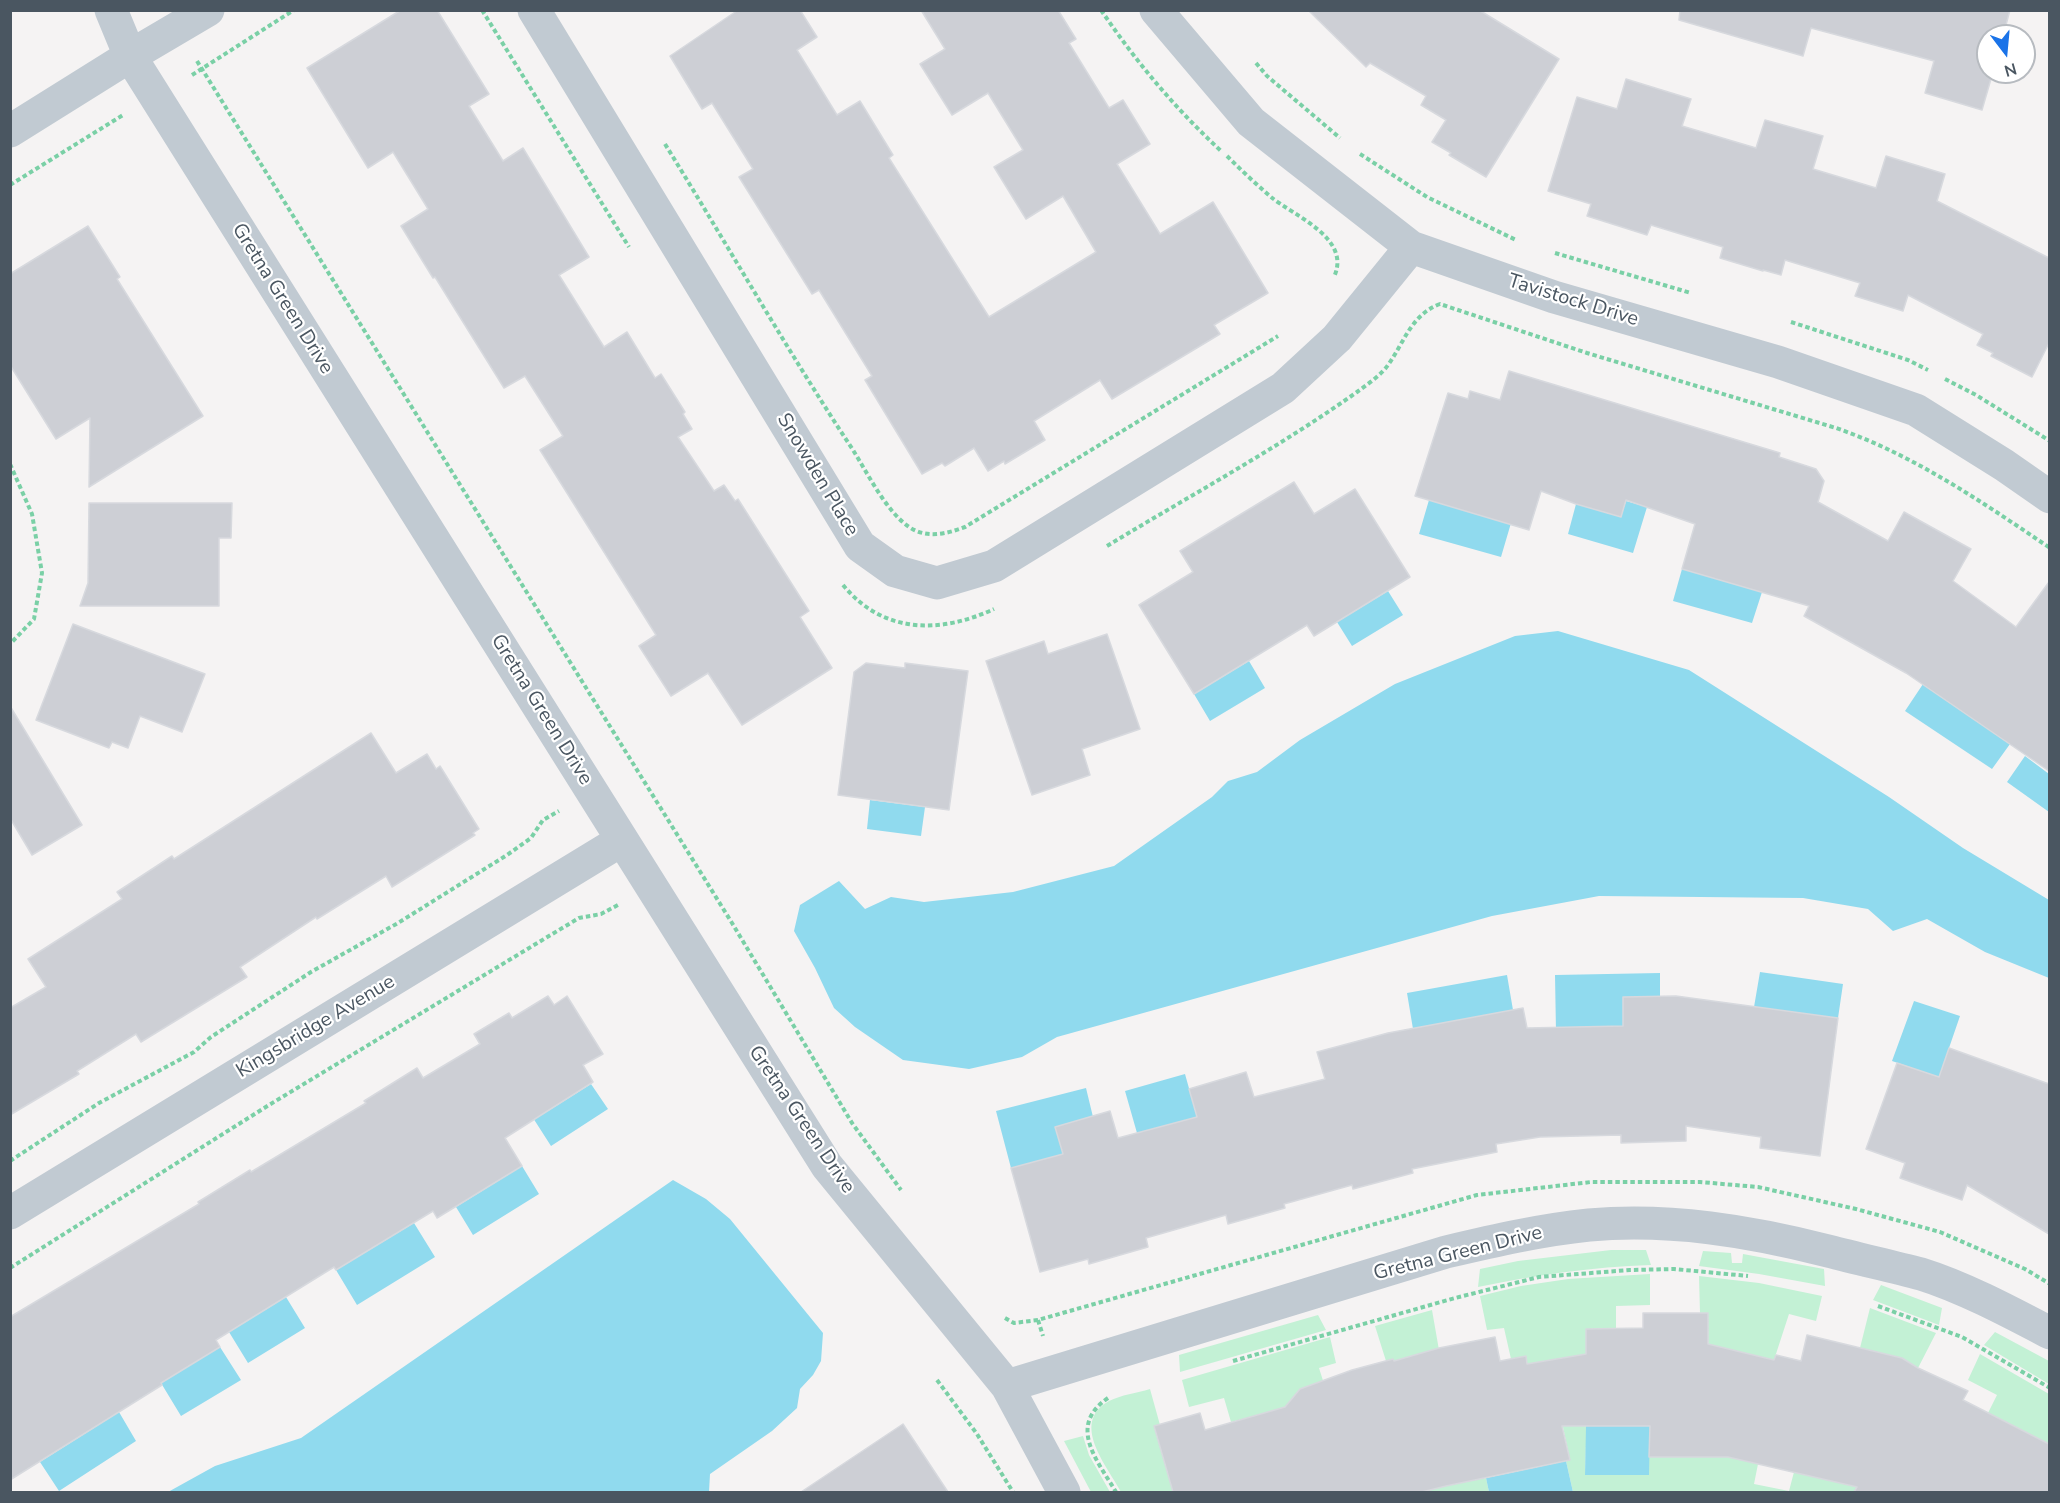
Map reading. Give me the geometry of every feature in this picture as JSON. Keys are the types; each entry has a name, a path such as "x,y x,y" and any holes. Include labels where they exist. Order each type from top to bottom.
{"street":[{"name":"Gretna Green Drive","path":"111,10 130,56 827,1166 1007,1386 1064,1492"},
{"path":"10,130 208,10"},
{"name":"Snowden Place","path":"534,10 860,546 895,571 937,583 994,566 1283,388 1337,338 1411,247"},
{"name":"Tavistock Drive","path":"1156,10 1251,122 1411,247 1554,297 1778,362 1916,410 2004,465 2049,497"},
{"name":"Kingsbridge Avenue","path":"10,1214 622,840"},
{"name":"Gretna Green Drive","path":"1007,1386 1446,1252 1496,1239 1590,1225 1676,1224 1727,1229 1777,1238 1923,1275 1997,1305 2049,1333"}],"path":[{"path":"192,75 294,10"},
{"path":"196,59 690,854 852,1123 905,1196"},
{"path":"1253,59 1267,76 1345,143"},
{"path":"10,184 124,115"},
{"path":"662,139 834,423 895,515 909,527 924,535 946,534 965,527 1280,335"},
{"path":"1354,150 1427,197 1526,244"},
{"path":"1548,251 1692,293"},
{"path":"1332,282 1338,261"},
{"path":"1781,319 1908,360 1976,395 2049,441"},
{"path":"10,464 32,514 42,573 34,619 10,644"},
{"path":"10,1161 99,1103 194,1052 212,1037 311,972 398,923 507,855 531,838 543,820 561,810"},
{"path":"10,1268 269,1105 525,950 579,918 601,914 620,904 690,854"},
{"path":"997,1314 1014,1323 1038,1320 1477,1195 1591,1182 1700,1182 1758,1187 1856,1209 1940,1232 2025,1269 2049,1284"},
{"path":"1228,1362 1455,1298 1539,1277 1674,1269 1750,1276"},
{"path":"1869,1303 1962,1337 2049,1388"},
{"path":"937,1380 977,1434 1013,1492"},
{"path":"1116,1492 1091,1448 1087,1432 1088,1420 1095,1407 1117,1395"}],"green space":[{"path":"1611,1250 1646,1250 1651,1265 1564,1272 1478,1287 1480,1269 1518,1261"},
{"path":"1703,1251 1731,1253 1732,1263 1742,1263 1743,1254 1824,1269 1825,1286 1699,1266"},
{"path":"1650,1274 1650,1305 1616,1306 1616,1329 1587,1414 1585,1475 1649,1475 1649,1457 1709,1456 1708,1313 1700,1313 1699,1276 1759,1283 1822,1296 1816,1321 1789,1314 1774,1360 1752,1355 1728,1457 1758,1464 1754,1484 1789,1491 1794,1472 1868,1350 1860,1348 1870,1308 1936,1333 1918,1368 1916,1367 1854,1492 1573,1492 1566,1461 1570,1460 1549,1361 1527,1364 1525,1356 1511,1359 1504,1328 1487,1330 1480,1296 1521,1286 1568,1279"},
{"path":"1881,1285 1942,1308 1939,1325 1873,1300"},
{"path":"1432,1310 1462,1482 1486,1478 1489,1492 1422,1492 1430,1490 1393,1359 1386,1361 1375,1326"},
{"path":"1318,1315 1326,1330 1180,1372 1179,1355"},
{"path":"1995,1332 2049,1361 2049,1384 1984,1345"},
{"path":"1330,1337 1336,1363 1319,1368 1326,1390 1306,1387 1291,1400 1316,1492 1284,1492 1262,1414 1231,1422 1224,1398 1189,1407 1182,1380"},
{"path":"1980,1354 2049,1394 2049,1478 2036,1492 1991,1492 2022,1430 1988,1413 1997,1395 1968,1380"},
{"path":"1150,1389 1160,1425 1154,1427 1173,1492 1121,1492 1095,1445 1092,1421 1097,1410 1109,1401"},
{"path":"1083,1436 1089,1455 1110,1492 1091,1492 1064,1441"}],"water":[{"path":"1429,500 1511,523 1501,557 1419,534"},
{"path":"1626,501 1647,507 1633,553 1568,534 1576,504 1621,517"},
{"path":"1682,569 1762,592 1752,623 1673,601"},
{"path":"1388,591 1403,615 1352,646 1337,622"},
{"path":"1558,631 1689,670 1889,797 1963,848 2049,900 2049,978 1985,952 1927,919 1893,931 1868,909 1803,898 1599,896 1492,916 1057,1037 1022,1057 969,1069 903,1060 855,1027 834,1008 794,931 800,905 839,881 865,909 891,897 924,902 1013,892 1114,866 1212,797 1228,781 1257,772 1300,740 1395,684 1515,636"},
{"path":"1249,661 1265,688 1210,721 1194,694"},
{"path":"1923,684 2010,744 1992,769 1905,711"},
{"path":"2025,756 2049,774 2049,812 2007,782"},
{"path":"870,800 925,807 921,836 867,829"},
{"path":"1760,972 1843,984 1838,1018 1754,1007"},
{"path":"1660,973 1660,997 1623,1026 1556,1032 1555,975"},
{"path":"1507,975 1513,1010 1413,1029 1407,993"},
{"path":"1914,1001 1960,1016 1939,1077 1892,1061"},
{"path":"1185,1074 1197,1117 1137,1133 1125,1091"},
{"path":"591,1084 608,1109 551,1146 526,1107 548,1111"},
{"path":"1086,1088 1093,1117 1056,1127 1063,1154 1011,1168 996,1111"},
{"path":"522,1166 539,1194 473,1235 456,1207"},
{"path":"673,1180 706,1199 730,1219 823,1333 821,1361 813,1375 800,1389 797,1408 772,1431 710,1474 709,1492 168,1492 215,1466 301,1438"},
{"path":"414,1223 435,1257 357,1305 336,1270"},
{"path":"286,1297 305,1328 248,1363 229,1332"},
{"path":"220,1347 241,1380 181,1416 161,1383"},
{"path":"119,1412 136,1441 59,1491 40,1462"},
{"path":"1586,1426 1650,1426 1649,1475 1585,1475"},
{"path":"1566,1461 1573,1492 1489,1492 1486,1478"}],"building":[{"path":"401,10 437,10 489,94 469,106 503,161 523,148 589,257 559,275 604,347 627,332 655,378 661,374 685,412 683,414 692,429 678,437 714,491 724,485 735,501 738,499 809,611 800,617 832,668 742,725 708,673 671,696 639,646 656,635 540,450 563,436 525,376 504,388 401,226 428,209 393,152 368,168 307,68"},
{"path":"738,10 800,10 817,37 797,50 837,115 860,101 893,155 889,158 989,317 1096,252 1063,196 1026,219 994,167 1023,150 988,93 952,115 920,64 945,49 921,10 1058,10 1076,39 1069,43 1109,108 1123,100 1150,144 1117,164 1160,234 1213,202 1268,293 1214,325 1220,334 1112,399 1100,380 1034,421 1045,440 1005,464 1004,461 988,471 974,448 945,466 942,463 922,474 865,380 872,376 819,290 812,294 739,177 753,169 712,103 702,109 670,56"},
{"path":"1308,10 1479,10 1559,59 1486,177 1432,142 1446,120 1421,105 1426,96 1370,63 1366,67"},
{"path":"1680,10 2010,10 2006,24 1976,24 1976,84 1990,84 1982,110 1925,93 1934,61 1811,28 1803,56 1679,20"},
{"path":"1626,79 1691,99 1682,126 1756,148 1765,120 1823,136 1813,169 1876,188 1886,156 1945,174 1937,201 2049,258 2049,343 2032,377 1991,356 1993,353 1977,345 1983,334 1908,295 1903,311 1855,296 1860,283 1785,260 1781,275 1763,271 1720,258 1723,247 1651,225 1647,235 1587,216 1591,204 1548,191 1577,97 1617,109"},
{"path":"88,226 120,277 117,279 203,416 89,487 90,418 56,439 10,365 10,274"},
{"path":"1509,371 1780,453 1779,457 1816,469 1824,481 1818,502 1888,541 1904,512 1971,549 1953,581 2016,627 2049,582 2049,771 1906,673 1804,616 1809,606 1682,569 1695,524 1626,500 1621,517 1541,491 1529,530 1415,496 1448,393 1468,399 1470,391 1500,400"},
{"path":"1294,482 1314,514 1355,489 1410,577 1314,636 1307,625 1194,694 1139,605 1193,572 1180,551"},
{"path":"89,503 232,503 231,538 219,538 219,606 80,606 88,583"},
{"path":"73,624 205,674 182,732 140,716 128,748 112,742 109,748 36,720"},
{"path":"1107,634 1140,729 1082,749 1090,775 1032,795 986,661 1044,641 1048,654"},
{"path":"866,663 905,668 905,663 968,671 949,810 838,795 854,672"},
{"path":"10,706 82,825 32,855 10,818"},
{"path":"371,733 396,773 427,754 436,769 440,766 479,829 473,833 475,835 392,887 386,876 317,919 316,917 240,967 247,977 141,1042 136,1034 77,1071 79,1074 10,1115 10,1008 46,987 28,959 122,899 117,892 172,856 174,859"},
{"path":"548,996 554,1005 567,996 603,1054 583,1065 593,1082 505,1138 522,1166 437,1218 433,1211 336,1270 334,1267 216,1340 220,1347 10,1480 10,1317 199,1204 198,1202 250,1170 251,1172 366,1103 364,1101 417,1068 423,1078 480,1044 474,1034 509,1013 512,1018"},
{"path":"1676,996 1838,1018 1820,1156 1760,1148 1761,1137 1686,1126 1686,1141 1621,1143 1621,1135 1540,1137 1496,1144 1497,1152 1412,1169 1413,1173 1353,1189 1352,1185 1284,1204 1285,1208 1228,1224 1226,1215 1146,1238 1148,1247 1089,1264 1088,1259 1040,1272 1011,1168 1063,1154 1055,1127 1110,1111 1118,1138 1197,1117 1189,1089 1246,1072 1254,1097 1325,1079 1317,1052 1388,1033 1523,1008 1527,1028 1623,1026 1623,997"},
{"path":"1949,1048 2049,1084 2049,1234 1967,1185 1962,1200 1900,1178 1905,1163 1866,1149 1897,1063 1939,1077"},
{"path":"1643,1313 1708,1313 1708,1344 1774,1360 1776,1355 1801,1361 1807,1335 1902,1358 1968,1391 1963,1400 2049,1444 2049,1492 1854,1492 1857,1487 1728,1457 1649,1457 1650,1426 1562,1426 1570,1460 1422,1492 1173,1492 1154,1426 1200,1413 1205,1430 1285,1407 1300,1389 1352,1370 1439,1348 1495,1337 1500,1361 1526,1356 1527,1364 1586,1354 1586,1329 1643,1328"},
{"path":"903,1424 948,1492 801,1492"}]}
